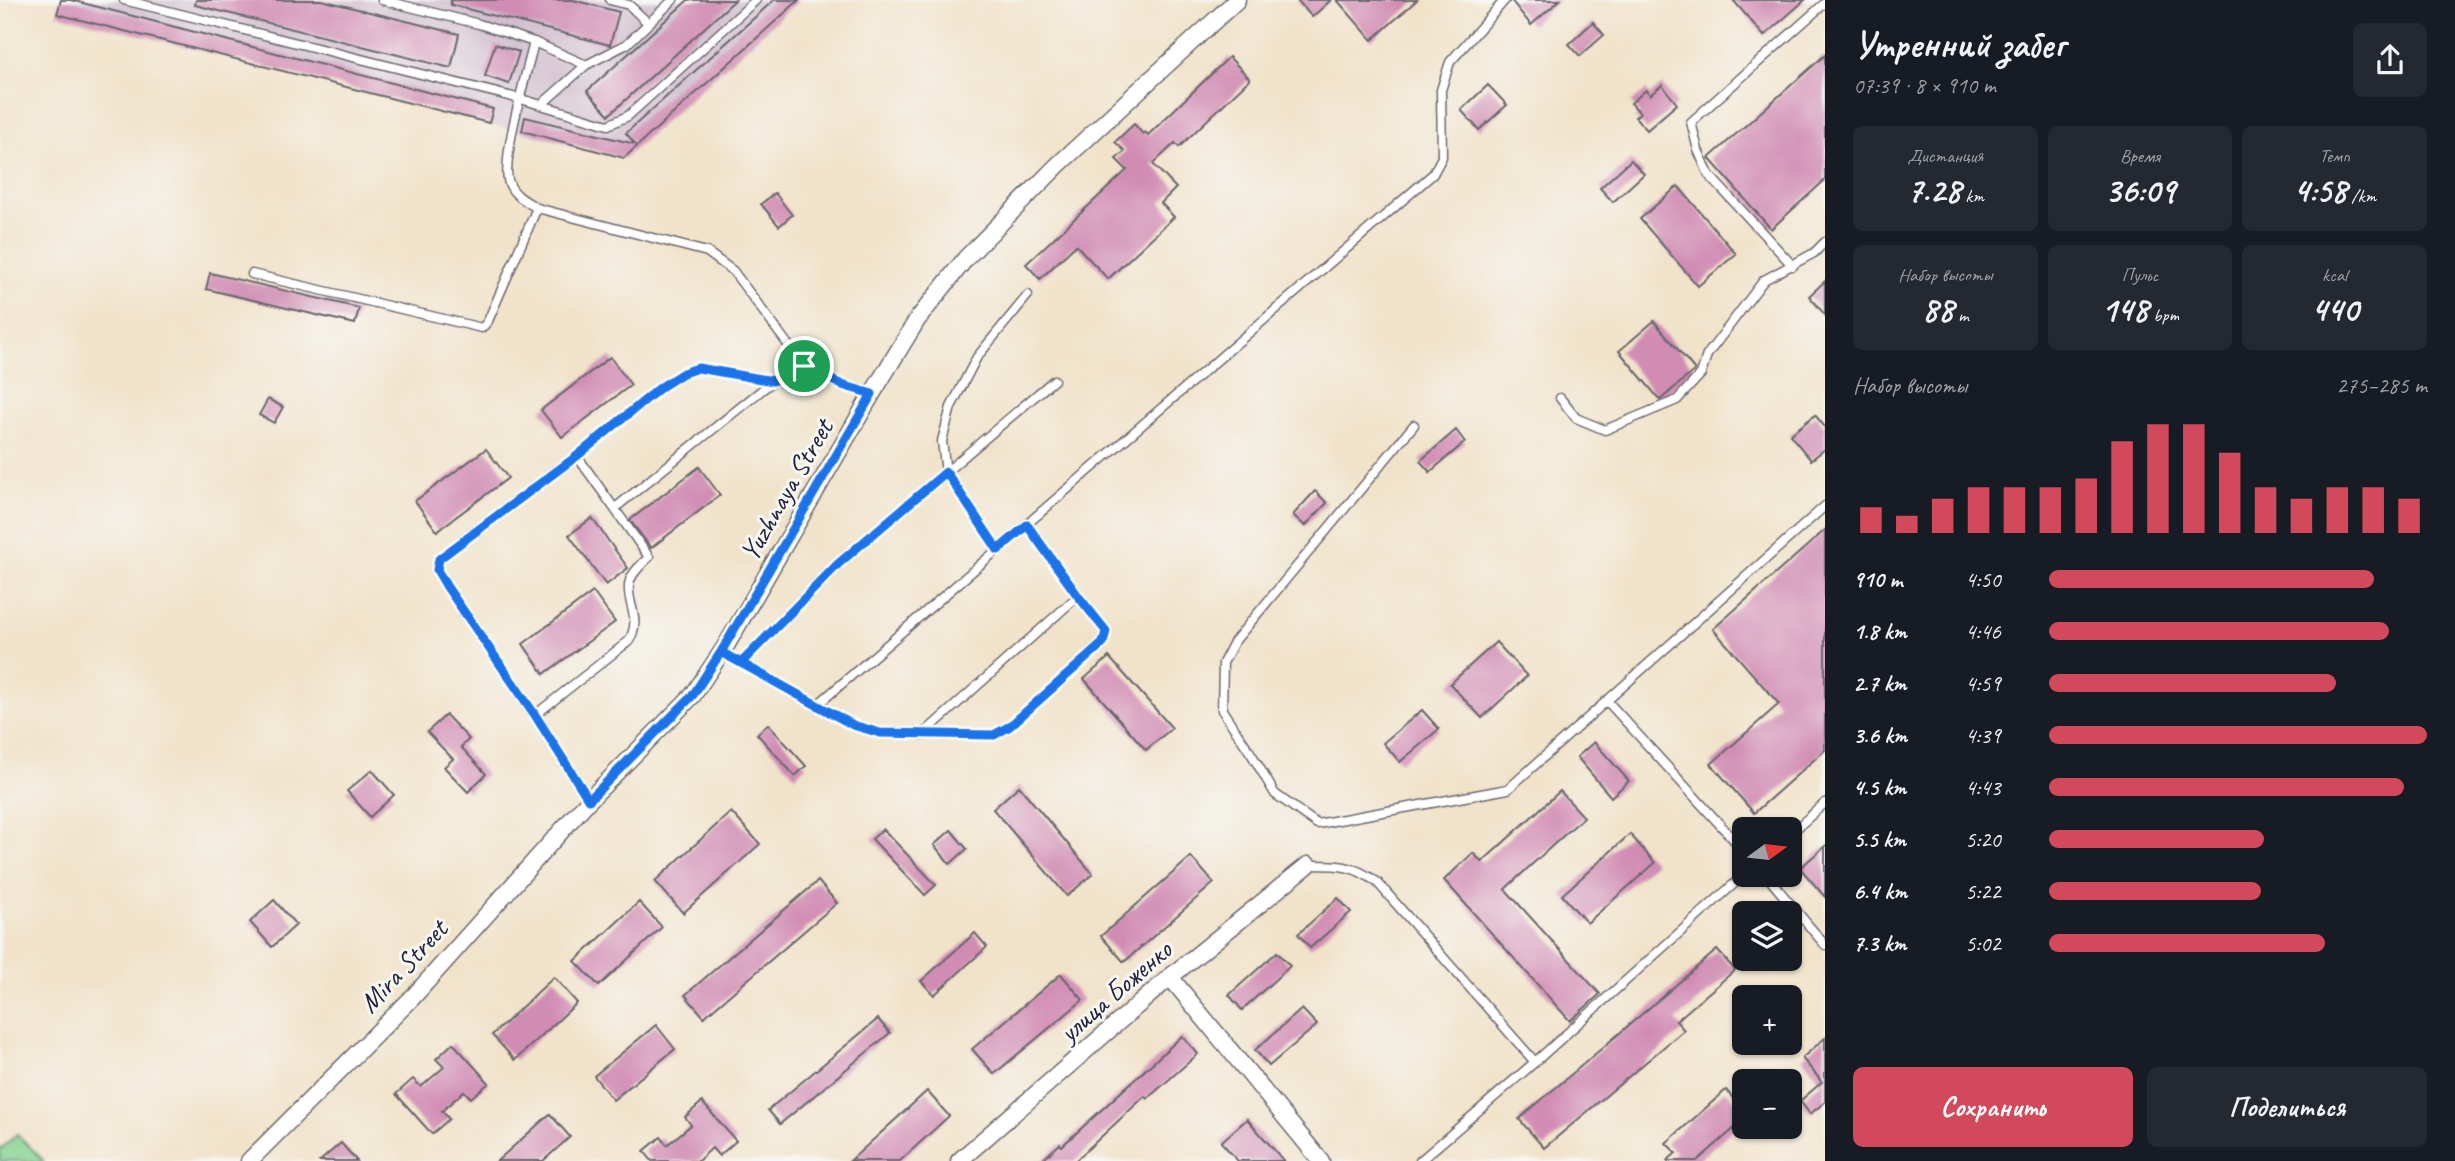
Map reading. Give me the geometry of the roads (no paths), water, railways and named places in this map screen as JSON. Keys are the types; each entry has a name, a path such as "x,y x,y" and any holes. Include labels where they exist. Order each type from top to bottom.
{"street":[{"name":"Yuzhnaya Street","path":"589,800 693,695 917,320 966,258 1058,165 1237,0"},
{"name":"Mira Street","path":"249,1161 413,997 589,800"},
{"name":"улица Боженко","path":"959,1161 1170,977 1308,864"},
{"path":"1170,977 1321,1161"}],"lane":[{"path":"124,0 521,99 608,125 628,116 756,0"},
{"path":"382,0 479,24 534,42 586,65"},
{"path":"610,0 629,2 648,23"},
{"path":"541,105 586,65 627,44 673,0"},
{"path":"816,706 1433,174 1442,157 1441,90 1450,62 1505,0"},
{"path":"1793,266 1709,175 1698,150 1691,122 1825,3"},
{"path":"534,42 509,153 508,181 517,196 537,208 707,252 733,271 804,366 842,385 872,394"},
{"path":"252,274 482,328 488,321 537,208"},
{"path":"1560,398 1576,418 1605,430 1677,400 1701,374 1707,355 1764,280 1814,253 1825,242"},
{"path":"998,550 946,472 942,441 951,407 977,357 1028,295"},
{"path":"615,508 773,381 804,366"},
{"path":"589,800 437,570 439,559 577,456 661,387 683,373 698,368 773,381"},
{"path":"741,663 838,564 1054,380"},
{"path":"1415,425 1234,642 1223,663 1222,710 1275,794 1317,824 1508,789 1825,506"},
{"path":"535,715 629,641 634,632 635,615 629,585 633,575 649,556 577,456"},
{"path":"721,652 853,725 880,733 922,736 994,735 1010,726 1083,662 1103,643 1106,631 1027,525"},
{"path":"922,736 1078,596"},
{"path":"1608,702 1732,838"},
{"path":"1802,823 1825,803"},
{"path":"1308,864 1342,865 1362,871 1377,882 1535,1062"},
{"path":"1420,1161 1732,886"},
{"path":"1776,887 1825,945"}]}
